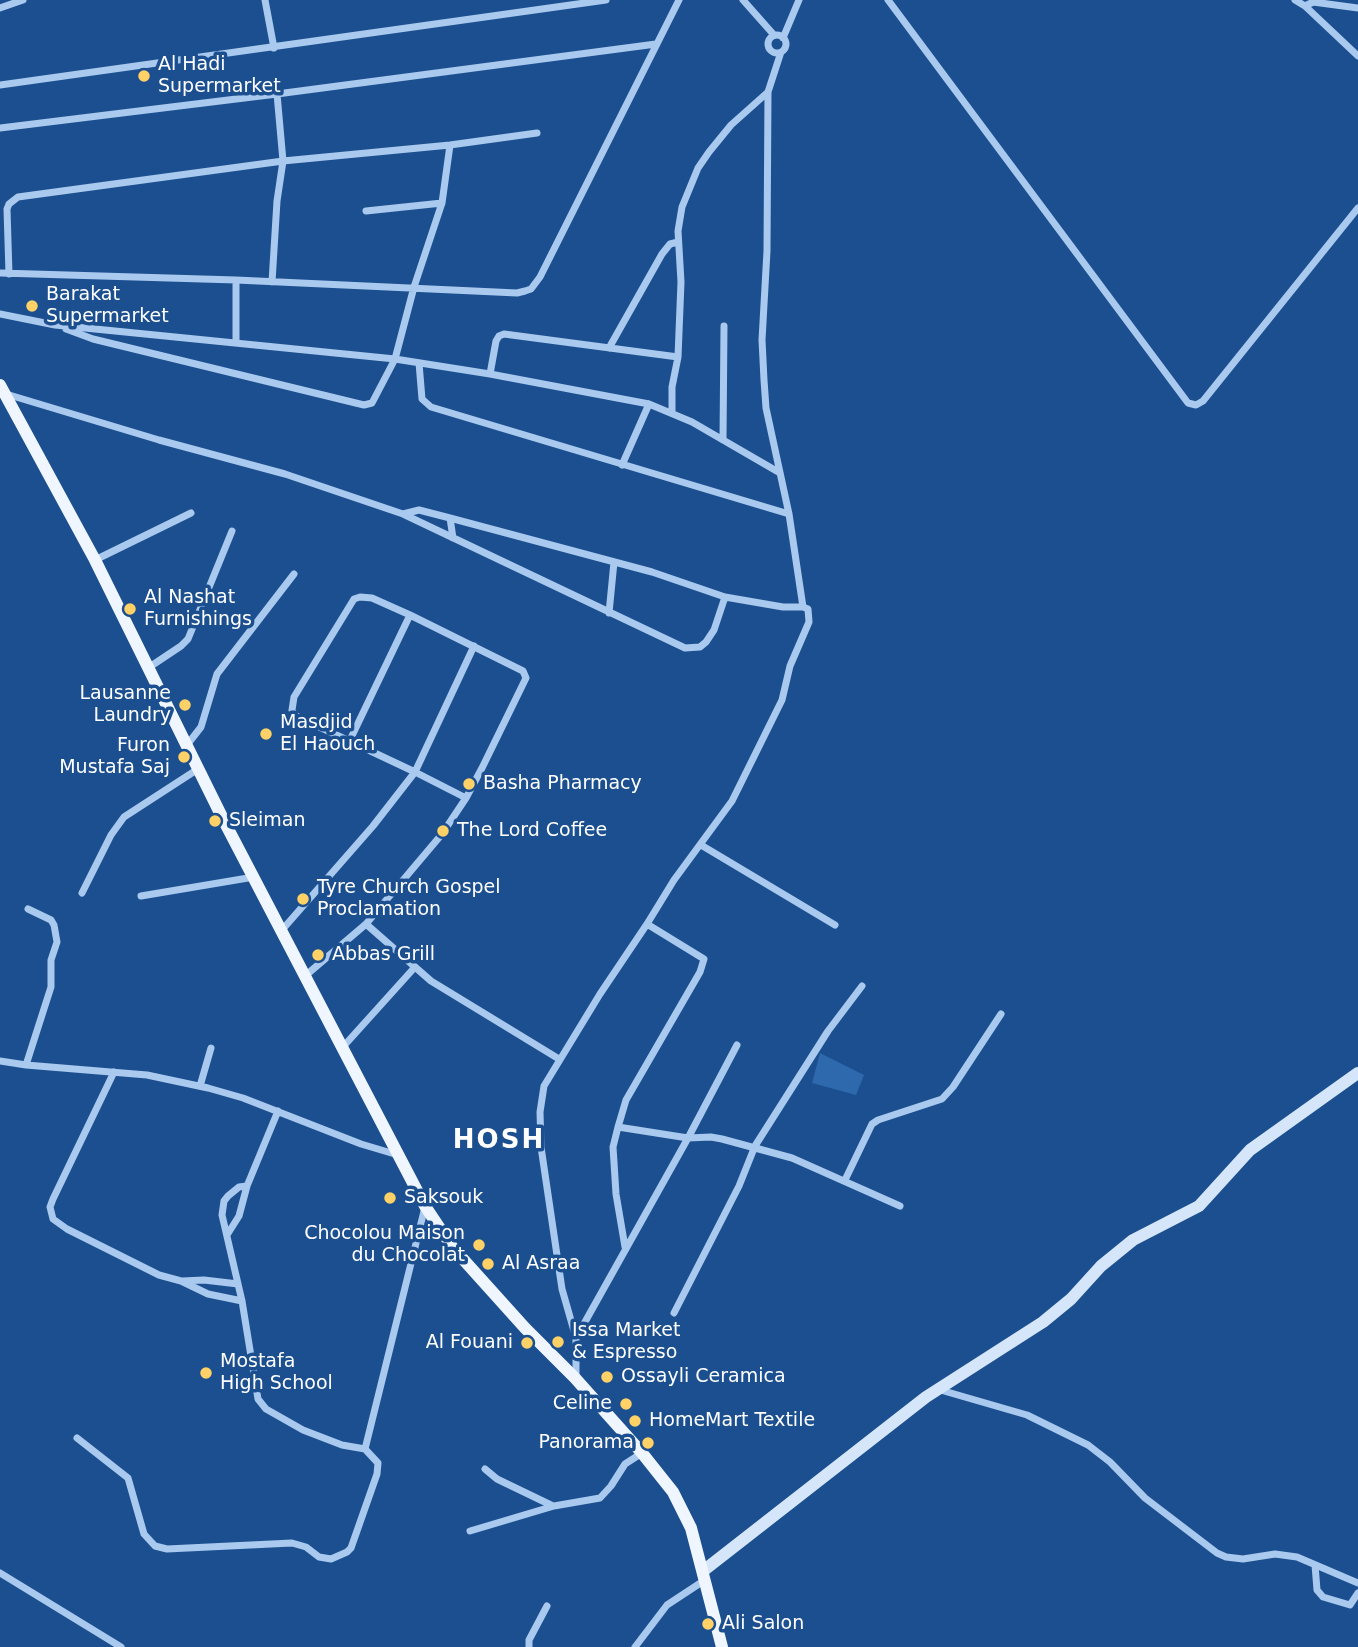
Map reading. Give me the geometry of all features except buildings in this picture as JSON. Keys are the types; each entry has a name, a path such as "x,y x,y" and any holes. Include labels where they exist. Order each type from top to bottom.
{"main road":[{"path":"2,389 95,560 198,769 425,1206 453,1248 525,1328 575,1378 673,1492 683,1511 704,1575 722,1647"}],"street":[{"path":"0,8 23,0"},
{"path":"265,0 274,48"},
{"path":"0,85 606,0"},
{"path":"0,273 236,280 517,293 531,289 537,283 599,162 679,0"},
{"path":"743,0 774,35 783,38"},
{"path":"789,0 797,4 783,38 786,45 781,52 768,92 767,251 762,340 766,408 789,514 803,607"},
{"path":"888,0 1188,403 1196,405 1203,401 1358,208"},
{"path":"1295,0 1305,6 1358,56"},
{"path":"1305,6 1312,2 1358,8"},
{"path":"772,77 768,42 774,35"},
{"path":"0,128 656,44"},
{"path":"770,50 781,52"},
{"path":"672,412 672,387 678,357 681,282 678,242 682,207 698,168 732,125 768,92"},
{"path":"272,282 277,201 283,161 277,94"},
{"path":"9,274 7,209 18,197 283,161 450,145 537,133"},
{"path":"55,325 93,338 364,405 372,403 395,359 414,287 442,203 450,145"},
{"path":"366,211 442,203"},
{"path":"609,348 662,254 670,244 678,242"},
{"path":"236,280 236,342"},
{"path":"0,314 55,325 395,359 649,404 672,412 780,473"},
{"path":"723,440 724,326"},
{"path":"490,374 496,341 504,334 678,357"},
{"path":"160,354 158,345 161,337"},
{"path":"419,363 421,393 425,404 431,407 789,514"},
{"path":"2,389 159,440 285,474 403,514 666,641 693,649 700,648 709,638 725,597"},
{"path":"622,465 649,404"},
{"path":"403,514 419,510 614,562 725,597 808,609 809,622 790,666 782,700 732,800 674,880 544,1086 540,1128 549,1212 562,1289 576,1338 575,1378"},
{"path":"95,560 191,513"},
{"path":"450,518 453,538"},
{"path":"148,668 188,639 232,531"},
{"path":"609,613 614,562"},
{"path":"187,746 201,727 217,674 294,574"},
{"path":"304,976 366,925 442,834 466,798 510,715 526,678 523,671 410,615 366,596 354,599 294,697 294,715 466,798"},
{"path":"349,743 410,615"},
{"path":"282,930 373,826 415,772 474,646"},
{"path":"82,893 111,835 124,817 198,769"},
{"path":"701,845 835,925"},
{"path":"141,896 254,877"},
{"path":"26,1065 51,987 51,960 57,942 51,920 29,909"},
{"path":"625,1248 613,1147 618,1128 626,1100 704,959 648,924"},
{"path":"366,925 450,994 559,1059"},
{"path":"342,1048 415,967"},
{"path":"674,1313 739,1186 755,1146 828,1031 862,986"},
{"path":"845,1180 872,1124 937,1102 947,1095 1001,1014"},
{"path":"576,1338 737,1045"},
{"path":"200,1086 211,1048"},
{"path":"0,1061 147,1075 200,1086 243,1098 361,1144 398,1155"},
{"path":"114,1072 53,1199 51,1213 59,1224 139,1266 208,1294 242,1301"},
{"path":"635,1647 667,1605 936,1389 1043,1322 1071,1299 1101,1266 1133,1240 1199,1206 1250,1150 1358,1073"},
{"path":"227,1235 239,1216 247,1186 278,1111"},
{"path":"618,1128 688,1138 711,1137 755,1146 792,1157 900,1206"},
{"path":"77,1438 128,1478 144,1534 155,1546 167,1549 292,1543 306,1547 319,1557 331,1559 351,1548 377,1474 378,1463 365,1449 342,1445 303,1430 261,1404 256,1391 242,1301 222,1215 224,1202 234,1191 247,1186"},
{"path":"365,1449 425,1206"},
{"path":"181,1281 204,1280 238,1284"},
{"path":"936,1389 1027,1415 1088,1445 1110,1462 1145,1498 1217,1553 1243,1559 1285,1555 1315,1564 1358,1583"},
{"path":"470,1531 554,1506 600,1498 625,1464 642,1453"},
{"path":"485,1469 497,1479 554,1506"},
{"path":"1315,1564 1317,1590 1323,1597 1347,1605 1352,1604 1358,1593"},
{"path":"0,1573 121,1647"},
{"path":"529,1647 529,1640 547,1606"}],"shaded area":[{"path":"820,1053 864,1075 856,1095 812,1083"}],"place":[{"name":"Al Hadi Supermarket","path":"144,76"},
{"name":"Barakat Supermarket","path":"32,306"},
{"name":"Al Nashat Furnishings","path":"130,609"},
{"name":"Lausanne Laundry","path":"185,705"},
{"name":"Masdjid El Haouch","path":"266,734"},
{"name":"Furon Mustafa Saj","path":"184,757"},
{"name":"Basha Pharmacy","path":"469,784"},
{"name":"Sleiman","path":"215,821"},
{"name":"The Lord Coffee","path":"443,831"},
{"name":"Tyre Church Gospel Proclamation","path":"303,899"},
{"name":"Abbas Grill","path":"318,955"},
{"name":"Saksouk","path":"390,1198"},
{"name":"Chocolou Maison du Chocolat","path":"479,1245"},
{"name":"Al Asraa","path":"488,1264"},
{"name":"Issa Market & Espresso","path":"558,1342"},
{"name":"Al Fouani","path":"527,1343"},
{"name":"Mostafa High School","path":"206,1373"},
{"name":"Ossayli Ceramica","path":"607,1377"},
{"name":"Celine","path":"626,1404"},
{"name":"HomeMart Textile","path":"635,1421"},
{"name":"Panorama","path":"648,1443"},
{"name":"Ali Salon","path":"708,1624"}],"district":[{"name":"HOSH","path":"499,1141"}]}
